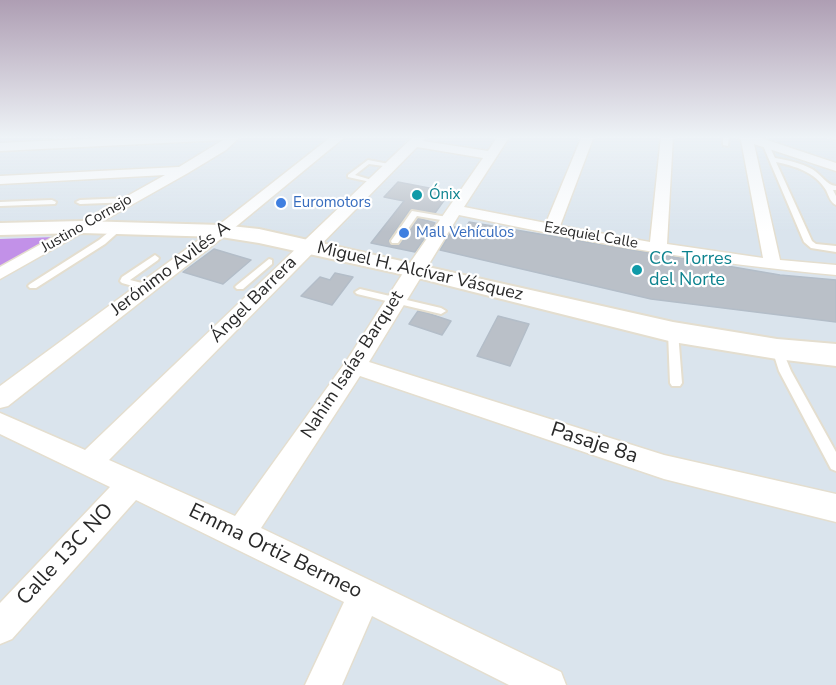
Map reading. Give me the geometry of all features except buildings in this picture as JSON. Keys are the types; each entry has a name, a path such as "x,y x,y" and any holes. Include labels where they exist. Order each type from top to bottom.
{"street":[{"name":"Justino Cornejo","path":"0,274 186,168"},
{"name":"Jerónimo Avilés A","path":"0,399 300,168"},
{"name":"Ángel Barrera","path":"88,464 271,267 308,246 388,168"},
{"name":"Nahim Isaías Barquet","path":"240,534 355,366 414,270 482,168"},
{"path":"551,230 575,168"},
{"path":"658,248 664,168"},
{"path":"751,168 773,265"},
{"path":"0,180 183,170"},
{"name":"Ezequiel Calle","path":"450,214 773,265 836,270"},
{"name":"Miguel H. Alcívar Vásquez","path":"0,229 82,227 221,231 259,236 414,270 673,332 777,349 836,354"},
{"name":"Pasaje 8a","path":"355,366 664,467 836,508"},
{"name":"Emma Ortiz Bermeo","path":"0,423 240,534 548,685"},
{"name":"Calle 13C NO","path":"0,627 133,483"},
{"path":"323,685 365,595"}],"lane":[{"path":"360,168 350,176 373,182"},
{"path":"775,168 808,242 814,246 836,249"},
{"path":"803,168 819,175 832,187 836,204"},
{"path":"80,202 129,200"},
{"path":"0,204 52,202"},
{"path":"395,241 415,213 450,214"},
{"path":"33,286 102,242 119,228"},
{"path":"147,287 125,281 125,279 155,258"},
{"path":"240,287 271,267"},
{"path":"360,291 441,310"},
{"path":"673,332 676,383"},
{"path":"777,349 785,371 836,465"}],"shaded area":[{"path":"55,237 0,267 0,239"}],"place":[{"name":"Ónix","path":"417,195"},
{"name":"Euromotors","path":"281,203"},
{"name":"Mall Vehículos","path":"404,233"},
{"name":"CC. Torres del Norte","path":"637,270"}]}
